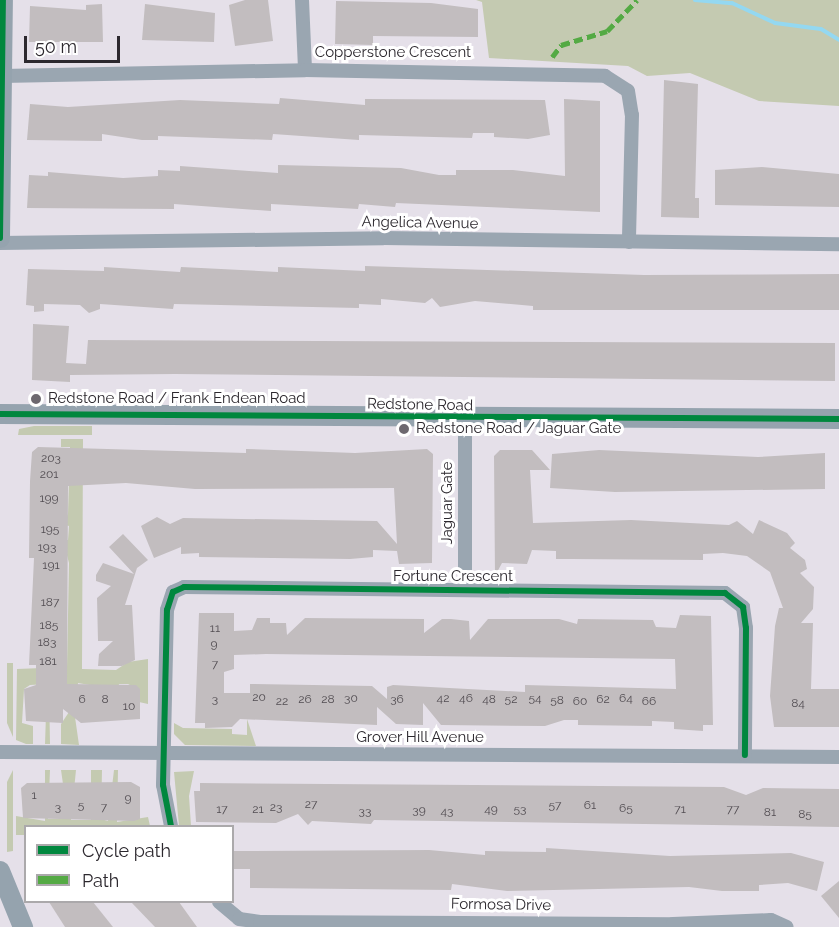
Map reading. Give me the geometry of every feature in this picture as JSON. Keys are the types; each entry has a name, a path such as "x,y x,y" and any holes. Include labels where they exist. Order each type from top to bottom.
{"street":[{"path":"0,241 3,0"},
{"path":"302,0 305,69"},
{"name":"Copperstone Crescent","path":"2,76 305,69 556,72 605,76 619,82 628,91 632,115 629,242"},
{"name":"Angelica Avenue","path":"0,241 383,238 839,244"},
{"name":"Redstone Road","path":"0,414 839,419"},
{"name":"Jaguar Gate","path":"465,417 465,589"},
{"name":"Fortune Crescent","path":"165,753 167,610 173,592 184,587 713,592 735,599 742,607 746,628 745,755"},
{"name":"Grover Hill Avenue","path":"0,752 839,757"},
{"path":"165,753 164,802 171,825"},
{"path":"0,871 23,927"},
{"name":"Formosa Drive","path":"220,903 239,919 260,922 673,924 771,920 787,927"}],"green space":[{"path":"476,0 839,0 839,106 759,101 690,73 647,76 628,66 489,58 482,2"},
{"path":"34,426 92,426 92,435 18,435 19,429"},
{"path":"61,439 83,439 82,669 116,670 128,662 148,659 148,704 139,702 140,690 128,684 119,684 118,690 78,683 75,717 79,745 61,744 61,724 69,712 49,686 50,744 45,744 47,684 30,685 24,689 22,723 33,726 33,744 26,744 16,740 17,669 67,667 69,563 63,540 68,540 69,526 62,524 68,514 70,447 61,447"},
{"path":"7,663 13,663 13,737 7,723"},
{"path":"247,719 256,746 185,745 174,734 174,723 183,728 232,729 232,734 247,735"},
{"path":"13,770 13,851 7,852 7,782"},
{"path":"45,770 50,770 48,819 68,819 61,770 76,770 71,820 91,820 91,770 102,770 101,819 108,821 114,770 118,770 117,822 148,817 150,825 24,825 24,835 16,835 16,816 45,821"},
{"path":"194,771 189,796 191,825 179,825 174,772"}],"building":[{"path":"245,0 268,0 273,41 235,46 229,5"},
{"path":"336,1 431,3 478,9 478,37 373,36 373,45 335,44"},
{"path":"102,4 103,42 29,42 30,6 86,10 86,5"},
{"path":"145,4 215,13 214,42 142,40"},
{"path":"664,80 698,84 695,198 699,198 699,218 661,217"},
{"path":"280,98 365,105 365,99 545,100 550,135 528,139 494,137 494,133 473,133 472,138 359,135 359,140 273,134 272,140 158,136 158,140 142,140 102,134 102,141 27,140 30,104 68,107 180,100 279,104"},
{"path":"564,99 600,101 600,212 396,203 395,207 359,204 358,209 271,204 271,211 174,204 174,209 27,208 29,175 48,176 48,172 123,178 158,176 158,170 180,171 180,166 278,173 278,165 401,168 439,175 456,175 456,170 513,170 565,176"},
{"path":"762,167 839,174 839,207 715,205 715,170"},
{"path":"365,266 644,275 839,274 839,310 533,310 533,306 475,301 440,307 432,298 425,303 381,299 381,305 359,304 359,308 174,304 173,309 100,304 100,309 89,313 80,305 44,304 44,311 34,312 34,306 26,305 28,269 104,271 104,267 180,272 181,267 278,272 278,267 365,271"},
{"path":"33,324 69,326 66,363 86,364 88,340 835,343 835,381 175,374 70,375 70,382 32,380"},
{"path":"38,447 246,453 246,449 355,453 427,449 433,454 432,563 399,564 397,551 373,550 373,557 350,559 199,557 199,553 181,554 181,547 154,558 141,526 157,517 170,524 183,518 377,521 397,544 394,488 195,489 126,483 68,486 67,684 136,685 140,689 140,719 81,723 63,709 63,723 26,721 24,689 36,685 36,665 29,665 34,558 29,558 32,452"},
{"path":"500,450 532,450 550,470 530,470 533,523 631,520 729,525 737,521 753,534 759,520 787,533 795,543 790,548 805,560 807,569 800,573 814,587 813,609 801,623 813,623 811,689 839,689 839,727 774,727 770,696 775,626 779,608 783,608 770,572 747,556 723,553 703,554 703,560 556,559 556,551 532,550 527,564 502,563 495,576 494,456"},
{"path":"599,450 758,457 825,453 825,489 615,492 550,488 552,454"},
{"path":"123,534 148,560 137,568 125,605 132,605 135,660 122,666 98,666 99,654 113,641 98,641 97,598 111,586 96,581 96,575 103,563 134,574 109,547"},
{"path":"199,613 234,613 234,631 252,630 257,618 270,618 270,623 286,623 287,635 305,618 424,619 424,633 442,619 451,619 469,621 470,640 488,619 559,619 577,624 578,619 653,620 656,627 676,628 680,615 711,616 713,725 703,725 703,731 674,729 674,722 652,721 652,726 578,725 578,720 564,720 545,726 441,725 423,703 423,725 396,724 377,707 377,725 240,719 232,727 205,728 205,723 195,723","holes":["234,655 675,659 676,689 525,685 525,692 393,685 387,687 387,699 372,686 250,684 250,693 224,693 224,672 234,669"]},
{"path":"131,782 140,787 140,819 134,821 23,818 21,788 27,783"},
{"path":"200,783 724,787 746,795 763,788 839,789 839,827 374,820 371,824 312,821 308,825 298,814 276,823 196,822 194,791 200,791"},
{"path":"546,848 670,856 791,853 824,862 817,891 788,883 759,885 759,891 722,891 689,887 507,891 452,884 451,890 250,888 250,869 234,869 234,851 429,850 485,855 485,851 546,852"},
{"path":"839,881 839,918 821,896"},
{"path":"50,903 94,903 113,927 65,927"},
{"path":"132,903 180,903 197,927 155,927"}],"waterway":[{"path":"695,0 732,3 775,23 821,29 839,40"}],"marked path":[{"path":"552,57 561,45 607,31 637,0"}],"cycle path":[{"path":"0,238 3,0"},
{"path":"0,414 839,419"},
{"path":"171,825 163,785 167,610 173,592 184,587 725,593 743,607 746,628 745,755"}],"place":[{"name":"Redstone Road / Frank Endean Road","path":"36,399"},
{"name":"Redstone Road / Jaguar Gate","path":"404,429"}]}
